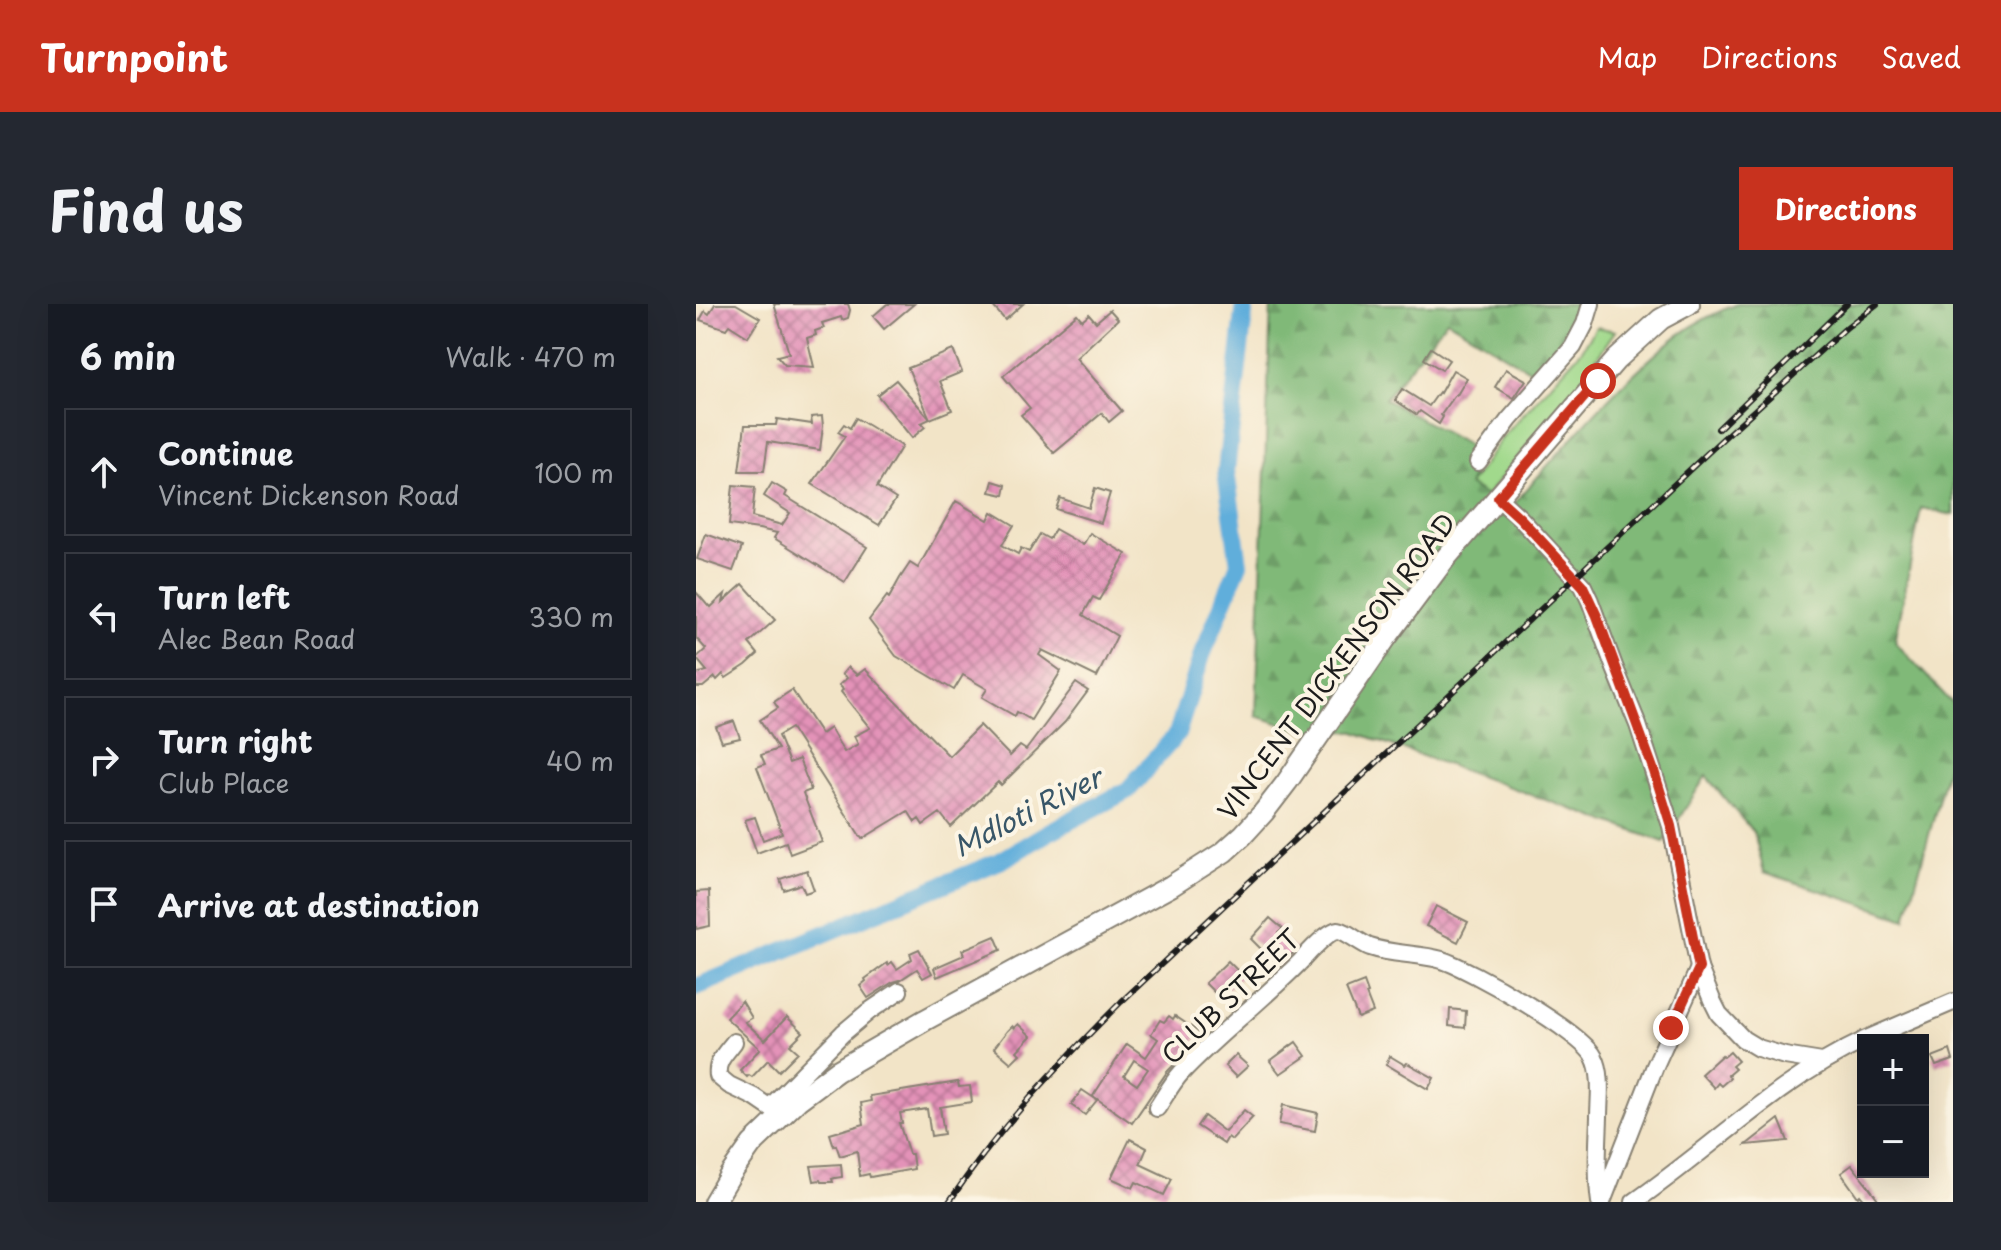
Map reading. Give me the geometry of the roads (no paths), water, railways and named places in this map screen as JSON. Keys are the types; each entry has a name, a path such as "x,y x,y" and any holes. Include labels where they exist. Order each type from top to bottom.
{"main road":[{"name":"VINCENT DICKENSON ROAD","path":"714,1202 775,1111 798,1100 872,1050 1171,886 1224,852 1243,835 1264,812 1444,560 1616,360 1661,319 1689,304"}],"street":[{"path":"1478,462 1509,420 1573,347 1591,304"},
{"path":"1498,498 1583,586 1590,601 1642,736 1671,826 1699,968 1719,1014 1743,1039 1758,1048 1822,1062"},
{"name":"CLUB STREET","path":"1157,1108 1179,1076 1205,1050 1276,987 1315,946 1335,931 1342,931 1372,948 1438,959 1457,966 1548,1017 1587,1047 1595,1057 1600,1092 1597,1183 1601,1202"},
{"path":"1601,1202 1655,1066 1699,968"},
{"path":"734,1042 719,1060 718,1076 775,1111 843,1033 899,991"},
{"path":"1878,1034 1953,1002"},
{"path":"1634,1202 1748,1112 1822,1062 1857,1044"}],"waterway":[{"name":"Mdloti River","path":"696,987 1002,860 1128,790 1177,734 1202,655 1239,564 1226,471 1245,304"}],"railway":[{"path":"1718,429 1847,304"},
{"path":"949,1202 1030,1098 1121,1002 1729,433 1877,304"}]}
